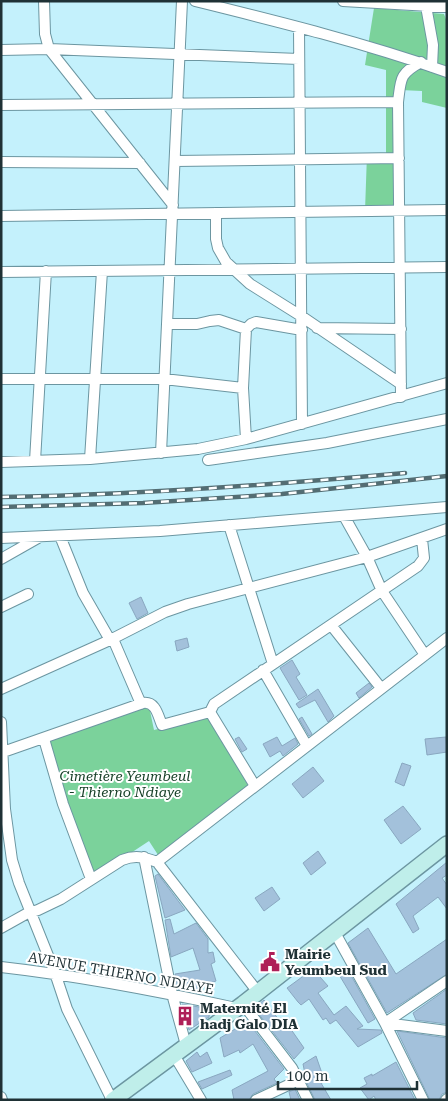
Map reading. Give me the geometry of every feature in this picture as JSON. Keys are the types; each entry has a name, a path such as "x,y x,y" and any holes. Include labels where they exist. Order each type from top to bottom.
{"main road":[{"path":"112,1100 239,1006 446,846"}],"street":[{"path":"44,1 45,34 49,49 140,163 172,209"},
{"path":"161,453 182,1"},
{"path":"195,1 233,6 298,28 421,62 447,72"},
{"path":"343,1 447,7"},
{"path":"426,6 433,45 432,67"},
{"path":"298,28 302,424"},
{"path":"1,50 49,49 299,60"},
{"path":"401,397 398,102 402,77 410,68 421,62"},
{"path":"1,105 398,102"},
{"path":"175,161 399,158"},
{"path":"1,162 140,163"},
{"path":"1,216 172,209 216,213 447,210"},
{"path":"216,213 218,248 226,262 233,269 250,284 401,384"},
{"path":"1,272 447,267"},
{"path":"36,461 46,271"},
{"path":"90,459 102,271"},
{"path":"167,324 197,324 219,320 246,329"},
{"path":"246,439 243,388 246,329 256,322 302,330"},
{"path":"316,328 400,329"},
{"path":"1,379 164,378 243,388"},
{"path":"1,462 90,459 198,449 246,439 447,383"},
{"path":"208,460 327,443 447,419"},
{"path":"1,538 229,525 447,507"},
{"path":"344,516 367,557 382,591 425,655"},
{"path":"229,525 273,664"},
{"path":"1,689 111,640 165,612 188,604 367,557 447,529"},
{"path":"1,559 41,536"},
{"path":"60,536 83,593 111,640 141,704"},
{"path":"3,752 148,702 153,705 162,725 210,712 214,704 422,562 424,553 422,539"},
{"path":"1,608 28,594"},
{"path":"331,625 381,688"},
{"path":"158,862 447,638"},
{"path":"263,670 307,746"},
{"path":"210,712 255,786"},
{"path":"1,722 3,809 12,860 67,1009 112,1100"},
{"path":"44,739 63,804 91,879"},
{"path":"1,928 26,914 61,899 122,860 129,857 144,857 158,862 257,991"},
{"path":"144,857 172,994 180,1050 201,1100"},
{"path":"334,932 386,1023 422,1100"},
{"name":"AVENUE THIERNO NDIAYE","path":"1,967 55,973 239,1006"},
{"path":"386,1023 447,981"},
{"path":"239,1006 284,1056 299,1080 308,1100"},
{"path":"386,1023 447,1031"},
{"path":"256,1100 299,1080"}],"green space":[{"path":"374,8 444,14 447,22 447,108 422,102 422,91 400,90 401,211 365,211 367,154 386,153 386,70 365,65"},
{"name":"Cimetière Yeumbeul - Thierno Ndiaye","path":"149,706 154,730 209,716 248,785 160,858 149,841 90,880 47,741"}],"building":[{"path":"141,597 148,613 137,619 129,603"},
{"path":"187,638 189,647 177,651 175,641"},
{"path":"292,660 300,674 296,677 307,695 299,700 280,668"},
{"path":"369,683 372,687 359,698 356,693"},
{"path":"318,689 334,716 328,722 315,700 299,708 296,704"},
{"path":"302,717 312,734 309,736 299,719"},
{"path":"239,737 247,749 242,752 235,739"},
{"path":"277,737 282,746 295,738 298,744 283,756 280,751 270,757 263,744"},
{"path":"446,737 447,752 427,755 425,739"},
{"path":"402,763 411,766 404,786 395,782"},
{"path":"313,767 324,781 303,798 292,784"},
{"path":"403,806 421,829 401,844 384,820"},
{"path":"318,851 326,863 311,875 303,863"},
{"path":"447,862 447,875 442,878 447,885 447,909 438,897 413,916 419,929 413,933 396,904"},
{"path":"158,874 185,910 165,918 155,876"},
{"path":"272,887 280,899 264,911 255,898"},
{"path":"170,919 174,934 196,923 208,939 208,953 213,952 215,962 211,964 216,981 198,987 197,993 178,989 175,974 200,970 193,948 171,957 165,920"},
{"path":"368,928 396,974 447,939 447,974 387,1013 348,943"},
{"path":"347,968 375,1019 368,1023 338,973"},
{"path":"313,969 328,986 318,993 334,1015 346,1006 363,1026 357,1029 381,1030 382,1033 358,1047 336,1020 330,1024 326,1018 323,1020 309,999 301,1005 287,988"},
{"path":"447,989 447,1024 416,1020 413,1013"},
{"path":"264,1000 285,1028 288,1025 304,1048 294,1059 254,1008"},
{"name":"Maternité El hadj Galo DIA","path":"182,1004 210,1009 209,1017 189,1030"},
{"path":"248,1022 284,1069 274,1079 277,1083 253,1094 249,1100 234,1100 232,1090 268,1071 253,1044 240,1053 239,1050 224,1057 220,1038 240,1026 242,1029"},
{"path":"397,1031 447,1038 447,1092 442,1094 439,1100 430,1100"},
{"path":"197,1052 200,1057 207,1052 212,1063 192,1072 186,1061"},
{"path":"316,1056 325,1082 321,1083 331,1100 315,1100 303,1075 305,1074 303,1064"},
{"path":"396,1062 415,1100 376,1100 374,1096 369,1100 360,1088 367,1084 364,1078 372,1074 372,1076"},
{"path":"230,1070 232,1075 202,1089 198,1082"},
{"path":"295,1089 300,1100 291,1100 289,1092"}],"railway":[{"path":"1,497 203,489 405,473"},
{"path":"1,507 143,503 282,494 447,476"}],"place":[{"name":"Mairie Yeumbeul Sud","path":"270,962"},
{"name":"Maternité El hadj Galo DIA","path":"185,1016"}]}
